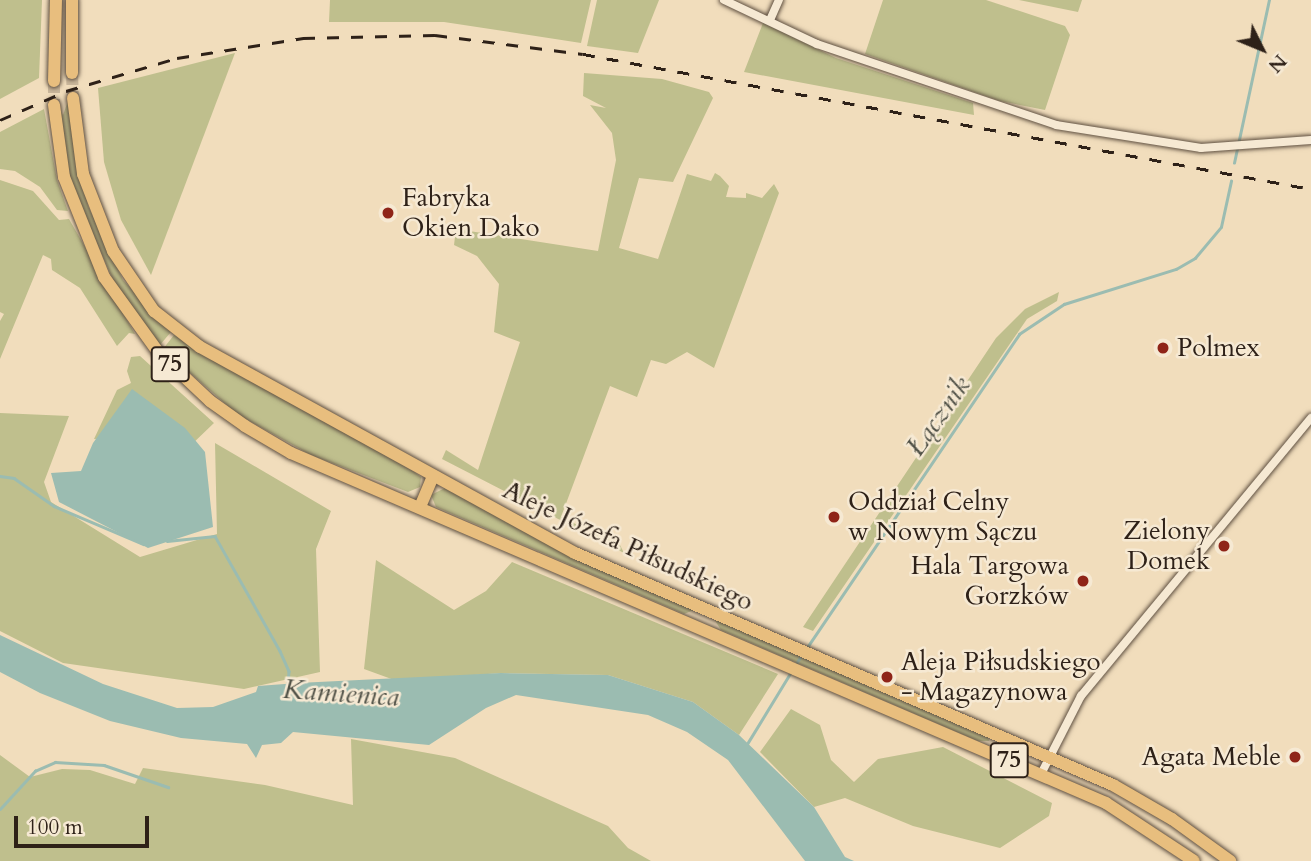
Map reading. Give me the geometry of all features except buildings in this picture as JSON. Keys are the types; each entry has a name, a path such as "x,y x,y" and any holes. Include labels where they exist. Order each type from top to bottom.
{"main road":[{"path":"54,80 56,0"},
{"path":"72,0 72,73"},
{"name":"Aleje Józefa Piłsudskiego","path":"73,98 83,174 102,229 128,278 154,311 200,347 576,553 1048,756 1144,802 1230,861"},
{"name":"Aleje Józefa Piłsudskiego","path":"54,106 64,177 75,213 104,277 158,352 245,426 291,453 1106,803 1194,861"},
{"path":"419,507 433,476"},
{"path":"993,753 1001,736"}],"street":[{"path":"724,0 817,44 1056,125 1189,147 1244,148 1311,140"},
{"path":"770,20 779,0"},
{"path":"1041,774 1081,696 1311,418"}],"green space":[{"path":"0,0 42,0 39,78 0,99"},
{"path":"330,0 591,0 581,43 444,22 329,22"},
{"path":"597,0 659,0 638,53 587,46"},
{"path":"883,0 986,0 1065,26 1070,35 1045,110 1000,101 865,54"},
{"path":"1019,0 1082,0 1078,12"},
{"path":"763,23 836,58 973,103 974,115 744,72"},
{"path":"235,53 151,275 121,220 104,162 98,88"},
{"path":"584,73 662,79 709,92 713,98 673,182 639,178 619,248 658,259 687,174 711,181 715,173 729,186 726,197 746,198 746,193 762,198 774,184 779,193 714,368 687,352 666,364 651,360 637,397 610,386 561,517 620,545 624,553 442,459 446,450 478,470 520,342 494,332 499,284 477,256 454,245 456,229 598,251 616,160 612,133 590,105 606,108 583,96"},
{"path":"68,101 88,206 123,280 171,332 159,346 118,291 70,182 60,110 63,115"},
{"path":"44,109 57,180 68,211 57,210 40,187 15,171 0,169 0,132"},
{"path":"0,180 33,191 59,220 69,219 135,334 129,333 117,346 80,288 52,270 51,259 43,255 0,359 0,321 4,314 0,312"},
{"path":"1059,292 1057,301 1027,319 813,631 803,627 996,338 1025,309"},
{"path":"174,335 413,471 421,477 420,487 408,492 311,455 237,414 163,349"},
{"path":"140,356 214,423 189,447 146,437 94,439 117,390 131,383 127,371 131,357"},
{"path":"0,413 69,416 44,482 51,502 140,557 217,534 215,443 331,511 316,549 320,672 244,689 63,663 0,631"},
{"path":"445,488 694,610 684,614 436,507 431,495"},
{"path":"376,560 454,610 486,591 512,562 778,674 739,735 693,702 608,675 501,673 397,681 364,669"},
{"path":"714,619 988,736 989,741 978,741 721,630"},
{"path":"791,709 820,725 831,760 854,782 878,759 943,747 1052,803 1049,816 1000,848 913,826 845,798 814,807 760,752"},
{"path":"351,739 455,758 608,826 628,848 651,861 0,861 0,755 30,777 62,769 90,770 135,784 143,768 265,785 353,805"}],"water":[{"path":"132,389 185,428 205,452 213,527 148,548 59,502 51,473 81,471 93,443"},
{"name":"Kamienica","path":"0,635 103,684 177,708 213,707 256,692 258,686 501,673 608,675 693,702 739,735 814,807 845,857 854,861 805,861 728,760 687,732 648,715 516,695 486,708 429,745 293,732 281,743 262,745 256,758 247,744 181,738 110,721 40,693 0,672"}],"waterway":[{"name":"Łącznik","path":"1234,163 1269,0"},
{"name":"Łącznik","path":"806,649 1019,334 1064,304 1176,269 1195,258 1221,227 1231,181"},
{"path":"0,476 14,478 54,506 143,544"},
{"name":"Kamienica","path":"167,541 215,536 280,651 289,671 288,684"},
{"name":"Łącznik","path":"795,666 802,654"},
{"name":"Łącznik","path":"747,744 791,672"},
{"path":"0,809 35,771 55,762 104,765 168,787"}],"tunnel":[{"path":"72,73 73,98"},
{"path":"54,81 54,105"}],"railway":[{"path":"0,120 66,91 177,58 303,38 435,35 583,54 1311,189"}],"place":[{"name":"Fabryka Okien Dako","path":"388,213"},
{"name":"Polmex","path":"1163,348"},
{"name":"Oddział Celny w Nowym Sączu","path":"834,517"},
{"name":"Zielony Domek","path":"1224,546"},
{"name":"Hala Targowa Gorzków","path":"1083,581"},
{"name":"Aleja Piłsudskiego - Magazynowa","path":"887,677"},
{"name":"Agata Meble","path":"1295,757"}]}
